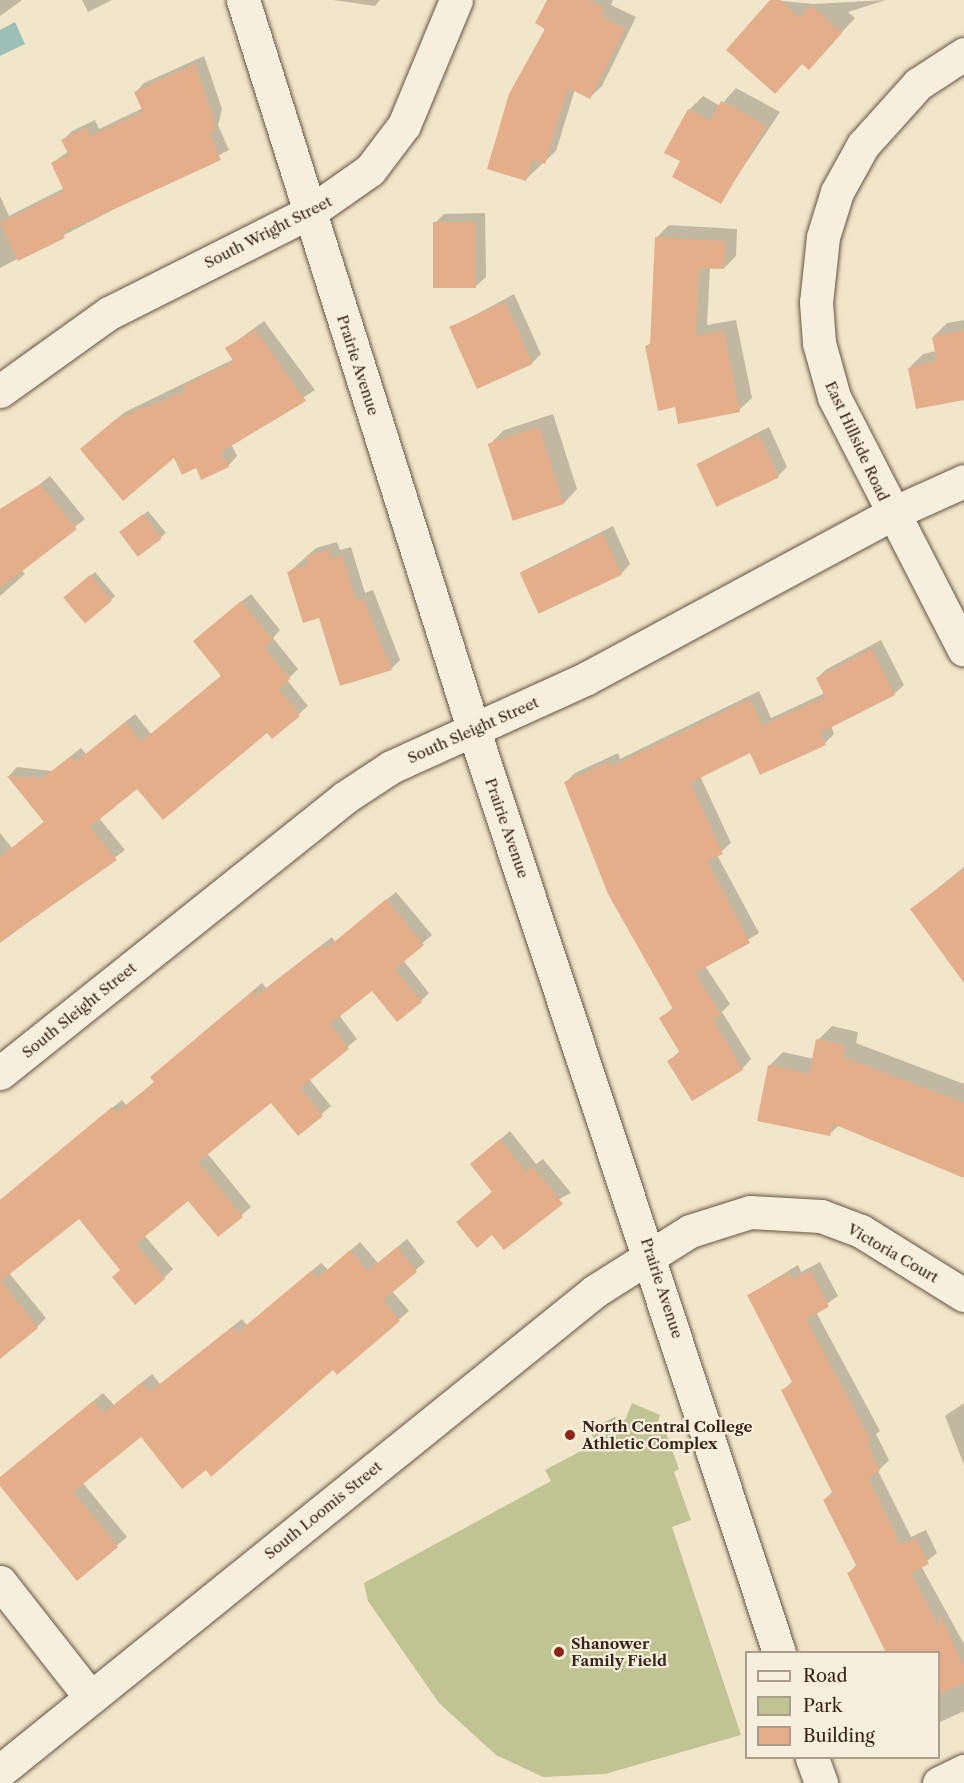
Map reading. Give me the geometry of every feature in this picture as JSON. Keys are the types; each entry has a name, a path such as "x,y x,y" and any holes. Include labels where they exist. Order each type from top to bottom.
{"street":[{"name":"Prairie Avenue","path":"243,0 473,728 652,1256 778,1651"},
{"name":"South Wright Street","path":"0,391 109,313 342,194 388,151 456,0"},
{"name":"East Hillside Road","path":"964,54 918,84 863,145 837,192 819,260 816,303 825,368 891,514 964,651"},
{"name":"South Sleight Street","path":"0,1073 344,798 392,767 473,728 587,678 891,514 964,481"},
{"name":"Victoria Court","path":"652,1256 718,1218 750,1212 821,1216 861,1231 964,1294"},
{"name":"South Loomis Street","path":"0,1771 595,1291 652,1256"},
{"path":"0,1582 91,1698"},
{"path":"812,1759 821,1783"},
{"path":"939,1783 964,1771"}],"green space":[{"name":"Shanower Family Field","path":"632,1403 660,1415 656,1429 666,1433 679,1469 674,1472 691,1520 672,1527 741,1735 605,1774 543,1777 496,1755 439,1703 368,1601 364,1583 551,1481 545,1470 596,1443 589,1429 615,1417 625,1420"}],"water":[{"path":"15,22 25,44 0,56 0,30"}],"building":[{"path":"547,0 588,0 604,8 601,16 625,29 590,99 568,88 545,164 532,160 526,181 487,169 509,94 545,29 535,23"},
{"path":"770,0 780,0 800,18 811,5 842,33 809,70 802,64 775,94 726,50"},
{"path":"195,64 213,118 215,130 209,133 221,160 62,233 65,238 18,261 0,223 64,191 51,163 69,155 61,140 86,128 90,136 143,112 134,92"},
{"path":"721,101 767,126 721,204 672,177 680,161 664,153 688,109 710,121"},
{"path":"433,222 476,222 476,288 433,288"},
{"path":"655,237 726,241 724,269 699,268 696,336 724,331 740,412 678,424 675,407 658,411 645,346 650,345"},
{"path":"505,302 533,364 477,389 449,327"},
{"path":"255,330 306,401 221,452 229,467 201,480 196,468 182,475 174,458 123,501 80,449 115,420 186,391 183,386 234,362 225,348"},
{"path":"964,330 964,400 916,409 908,368 937,361 932,337"},
{"path":"539,427 564,504 513,521 488,444"},
{"path":"759,435 779,478 716,507 696,464"},
{"path":"40,484 77,529 0,588 0,509"},
{"path":"143,514 162,539 138,557 119,532"},
{"path":"603,534 622,575 539,614 520,573"},
{"path":"328,550 331,559 342,555 356,601 363,599 392,670 340,686 319,618 303,623 287,572 308,565 305,557"},
{"path":"90,575 112,601 85,624 63,597"},
{"path":"241,601 273,640 264,647 290,679 279,689 300,716 272,739 267,733 163,820 137,789 90,827 117,860 0,942 0,857 44,822 7,776 41,779 71,756 76,762 125,722 141,742 221,676 193,641"},
{"path":"872,649 895,695 820,733 826,745 760,775 750,753 690,783 723,854 707,861 750,943 695,973 721,1015 713,1020 743,1070 692,1101 667,1061 680,1053 659,1018 673,1009 608,894 564,782 609,762 611,767 750,699 762,726 825,697 816,678"},
{"path":"964,869 964,983 910,909"},
{"path":"386,899 424,945 395,969 422,1002 397,1022 372,991 330,1024 349,1049 300,1088 323,1116 298,1136 271,1103 198,1162 243,1217 218,1237 188,1201 136,1244 165,1279 135,1305 112,1277 120,1270 79,1219 1,1281 38,1328 0,1359 0,1200 112,1107 117,1113 154,1082 150,1077 253,991 257,996 322,945 326,949"},
{"path":"816,1039 845,1045 843,1057 964,1103 964,1178 833,1124 830,1136 757,1121 768,1065 809,1074"},
{"path":"500,1139 526,1172 533,1167 563,1204 504,1250 492,1235 477,1248 456,1222 492,1192 470,1164"},
{"path":"397,1247 417,1272 383,1300 400,1321 337,1375 333,1370 211,1477 206,1470 182,1489 141,1437 73,1492 118,1547 77,1581 0,1486 0,1477 93,1401 104,1413 142,1382 150,1392 232,1327 237,1333 311,1271 318,1278 350,1250 368,1271"},
{"path":"811,1271 829,1307 806,1319 871,1441 867,1443 880,1471 868,1478 901,1545 916,1538 929,1564 911,1573 939,1628 939,1612 964,1667 964,1683 940,1694 940,1651 885,1651 847,1573 857,1567 823,1500 833,1494 781,1390 793,1384 747,1295 789,1273 792,1280"}],"place":[{"name":"North Central College Athletic Complex","path":"570,1435"},
{"name":"Shanower Family Field","path":"559,1652"}]}
